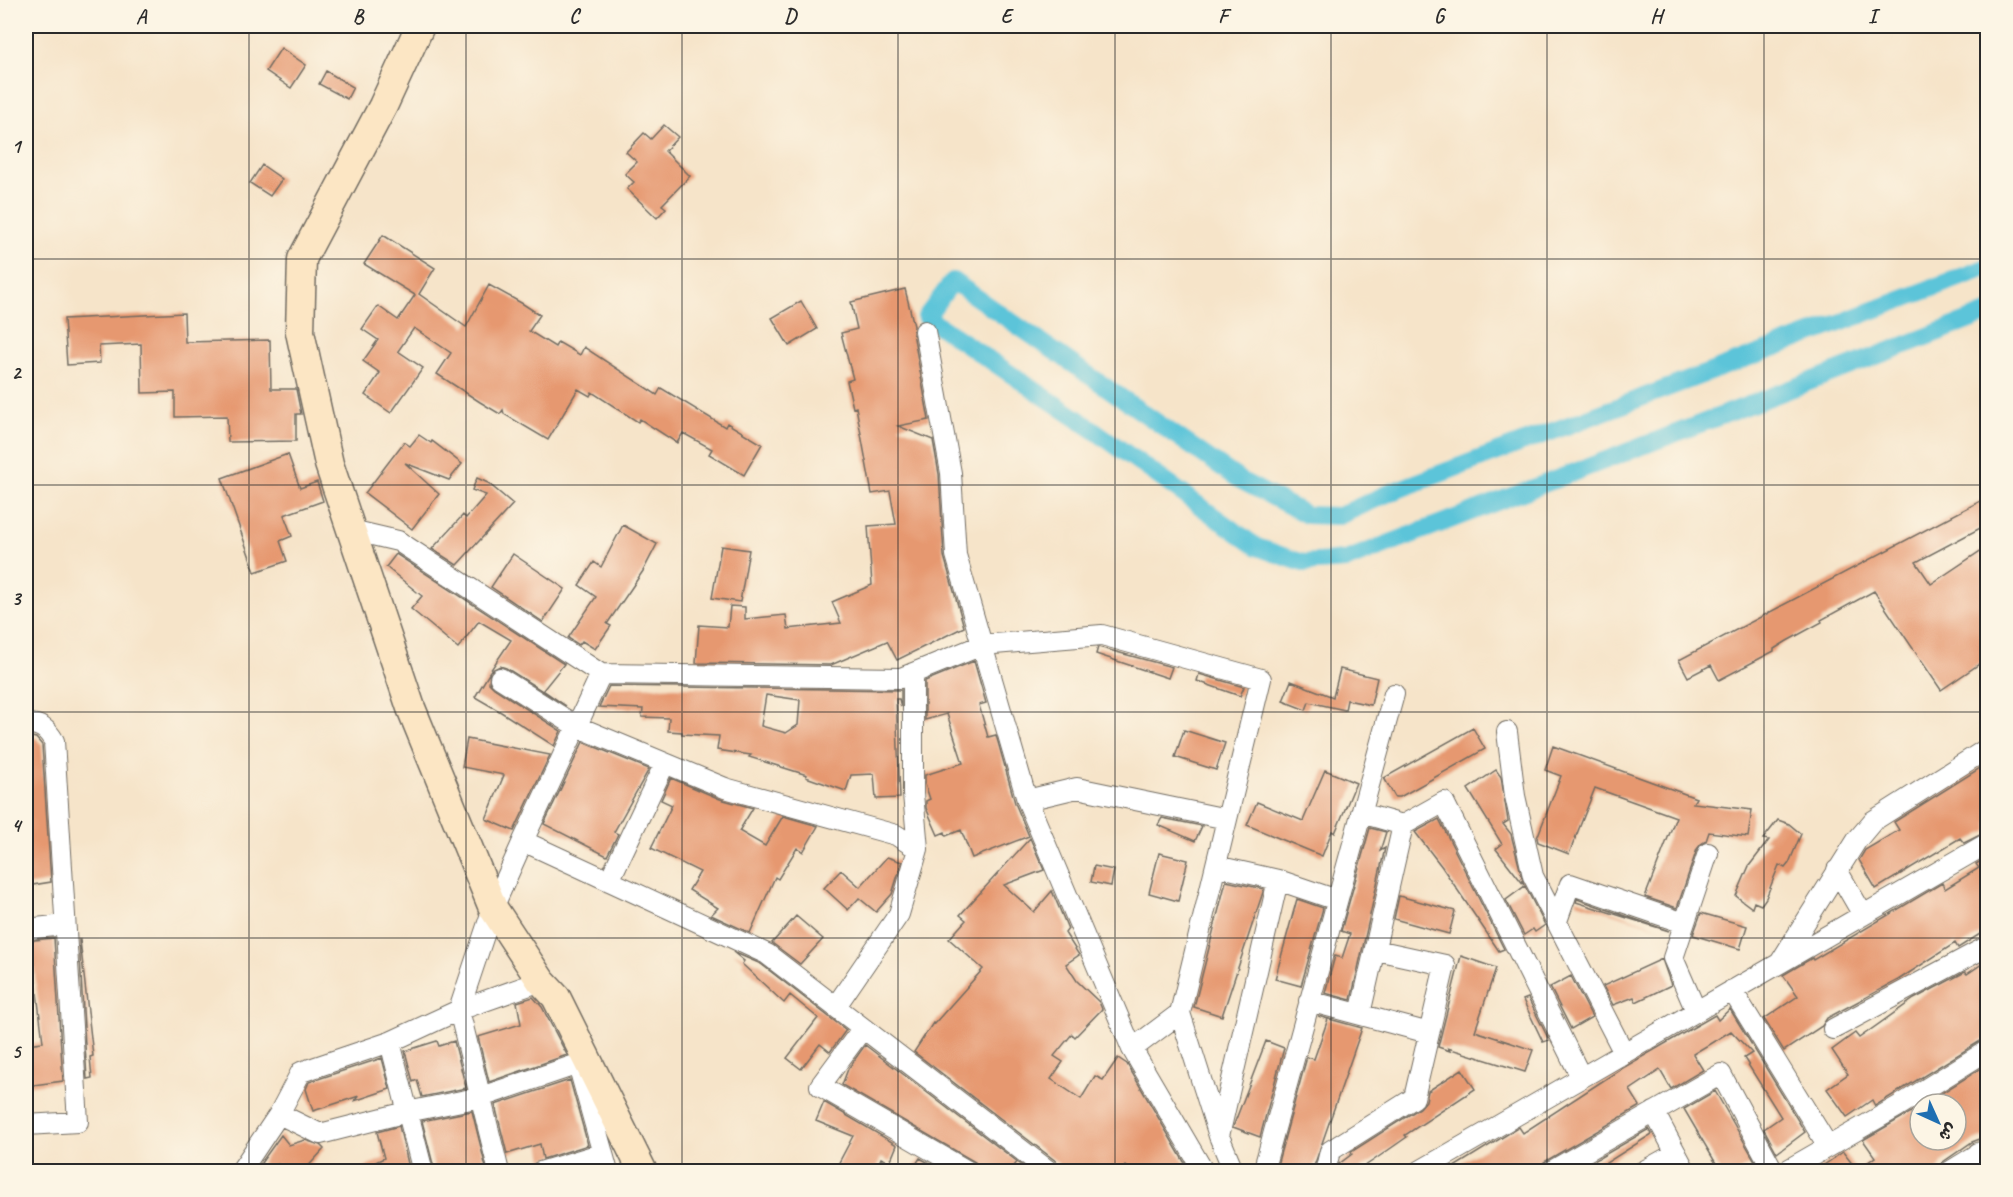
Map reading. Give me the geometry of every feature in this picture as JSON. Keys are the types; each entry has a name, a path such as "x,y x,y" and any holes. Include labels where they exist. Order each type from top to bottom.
{"street":[{"path":"420,26 383,106 302,259 300,332 329,464 411,708 493,908 541,981 556,997 583,1062 643,1172"},
{"path":"925,331 951,473 956,555 1027,800 1132,1049 1204,1172"},
{"path":"351,530 398,541 601,674 901,678 982,645 1102,634 1261,679 1180,1013 1219,1136 1234,1172"},
{"path":"836,1006 899,914 918,849 913,794 913,673"},
{"path":"499,1172 459,1010 493,908 601,674"},
{"path":"500,678 576,726 725,788 896,835 918,849"},
{"path":"1263,1172 1394,694"},
{"path":"26,724 33,723 42,726 54,741 78,1122 26,1125"},
{"path":"1507,732 1515,796 1533,876 1624,1053"},
{"path":"1779,963 1837,870 1873,821 1988,748"},
{"path":"609,881 665,763"},
{"path":"1027,800 1077,788 1227,819"},
{"path":"1361,813 1403,825 1444,802 1581,1077"},
{"path":"1360,1014 1403,825"},
{"path":"523,841 767,954 1050,1172"},
{"path":"1418,1172 1988,843"},
{"path":"1696,1011 1672,958 1707,853"},
{"path":"1216,866 1278,880 1337,900"},
{"path":"1837,870 1863,915"},
{"path":"1219,1136 1278,880"},
{"path":"1557,921 1570,884 1684,923"},
{"path":"26,929 65,926"},
{"path":"1833,1029 1988,946"},
{"path":"1325,1172 1330,1151 1414,1098 1445,965 1376,950"},
{"path":"240,1172 279,1114 301,1072 390,1042 459,1010 541,981"},
{"path":"1732,990 1828,1146"},
{"path":"1309,1001 1429,1033"},
{"path":"1132,1049 1180,1013"},
{"path":"863,1028 820,1086 969,1172"},
{"path":"390,1042 423,1172"},
{"path":"1784,1172 1897,1107 1988,1050"},
{"path":"279,1114 320,1134 407,1112 481,1097 583,1062"},
{"path":"540,1172 605,1162 583,1062"},
{"path":"1550,1172 1721,1074 1774,1172"},
{"path":"1654,1112 1686,1172"},
{"path":"1949,1172 1983,1150 1987,1172"},
{"path":"1642,1172 1676,1153"}],"building":[{"path":"281,48 306,65 291,88 266,71"},
{"path":"326,71 353,87 347,99 319,84"},
{"path":"664,125 678,137 665,151 690,176 662,205 666,208 657,218 627,189 634,182 625,174 637,162 626,152 644,133 651,139"},
{"path":"262,165 282,179 270,196 250,183"},
{"path":"383,235 435,268 419,294 466,327 489,285 540,315 529,331 555,347 558,342 580,355 584,347 657,395 661,388 725,427 727,423 762,444 744,475 709,454 712,449 683,433 677,443 640,419 638,422 592,392 590,396 578,389 548,440 504,414 503,410 500,414 437,374 451,353 414,328 398,351 423,368 391,413 365,395 380,373 363,361 378,340 362,329 378,306 398,320 415,295 364,264"},
{"path":"905,289 914,326 913,333 929,420 898,426 933,440 939,474 944,556 964,627 897,660 887,641 831,665 696,663 699,625 728,627 730,606 745,607 745,619 786,615 788,629 841,623 832,602 872,585 868,526 896,524 890,491 872,494 856,407 853,408 847,381 853,379 841,333 857,329 851,302"},
{"path":"801,301 817,329 789,346 772,318"},
{"path":"184,313 185,342 270,340 271,389 296,389 301,414 296,414 296,441 228,442 227,416 175,417 175,392 142,393 141,344 99,346 100,363 67,365 64,319"},
{"path":"419,435 431,443 432,441 462,464 449,480 405,463 439,494 412,529 365,493 404,442 410,446"},
{"path":"288,454 300,488 317,482 323,501 284,515 292,536 280,541 287,561 255,572 222,478"},
{"path":"477,478 488,483 513,504 457,565 432,549 463,515 466,518 486,495 472,490"},
{"path":"1988,497 1988,524 1916,562 1931,584 1988,546 1988,658 1941,690 1874,591 1821,620 1822,622 1787,641 1774,651 1719,680 1711,665 1688,677 1679,660"},
{"path":"623,525 657,544 643,571 607,624 611,626 595,649 582,641 579,645 568,638 596,597 579,585 594,562 601,567"},
{"path":"721,546 749,550 740,602 712,598"},
{"path":"396,554 564,664 543,690 566,706 506,668 500,666 490,671 511,640 479,621 458,648 411,609 422,596 386,567"},
{"path":"513,554 565,589 543,622 491,587"},
{"path":"1098,647 1172,667 1168,678 1096,654"},
{"path":"974,661 986,703 979,705 988,737 996,735 1015,803 1029,836 972,858 961,830 946,836 945,832 938,835 926,808 926,801 930,799 925,784 925,775 963,763 947,714 925,720 925,681"},
{"path":"1340,669 1377,678 1371,705 1347,700 1345,710 1309,702 1306,710 1283,701 1291,681 1333,697"},
{"path":"490,672 489,683 494,688 561,731 554,746 475,697"},
{"path":"1199,674 1244,687 1240,696 1197,681"},
{"path":"609,686 901,690 901,707 899,699 896,699 900,798 876,799 874,774 851,775 846,791 806,777 807,775 749,757 751,755 717,750 719,736 668,731 669,718 642,717 643,709 599,707","holes":["766,695 800,700 798,725 786,733 761,726"]},
{"path":"1473,728 1485,749 1400,797 1395,797 1384,778"},
{"path":"1184,730 1225,743 1216,770 1175,757"},
{"path":"26,736 36,738 42,745 51,882 26,886"},
{"path":"467,739 550,755 514,831 486,819 504,775 462,767"},
{"path":"583,742 649,769 614,832 618,834 607,856 544,824"},
{"path":"1553,746 1696,798 1693,803 1752,810 1748,837 1709,832 1706,841 1697,849 1677,908 1645,897 1676,817 1595,788 1569,854 1538,842 1537,838 1561,776 1545,770"},
{"path":"1988,763 1988,831 1964,843 1960,838 1876,889 1859,860 1865,850 1899,830 1894,822"},
{"path":"1325,770 1356,783 1335,833 1332,831 1322,856 1247,825 1257,802 1303,821"},
{"path":"1496,770 1501,777 1508,821 1503,824 1511,834 1524,885 1496,849 1502,844 1468,789"},
{"path":"671,778 720,799 753,808 739,831 765,846 783,816 818,826 803,852 797,848 778,879 775,877 750,933 711,915 718,908 689,890 700,872 651,848 672,805 661,800"},
{"path":"1162,818 1202,826 1195,841 1158,825"},
{"path":"1439,819 1504,949 1499,951 1442,867 1415,832"},
{"path":"1778,820 1789,824 1801,834 1789,863 1785,868 1779,865 1766,898 1761,905 1754,902 1752,908 1736,896 1749,866 1769,840 1763,839"},
{"path":"1370,828 1386,832 1380,851 1385,848 1351,1000 1325,993 1335,956 1342,958 1350,934 1341,931"},
{"path":"1030,838 1044,870 1004,885 1034,912 1052,891 1068,929 1065,933 1079,955 1066,964 1077,981 1099,1002 1102,1009 1075,1037 1072,1034 1054,1056 1063,1062 1051,1079 1081,1099 1095,1076 1103,1080 1118,1058 1127,1064 1190,1172 1133,1172 1125,1166 1121,1172 1062,1172 1057,1162 914,1052 933,1023 983,969 949,939 966,920 960,915"},
{"path":"1159,853 1188,860 1178,901 1149,893"},
{"path":"887,857 902,862 892,894 876,912 859,898 848,910 824,888 841,870 860,887"},
{"path":"1988,857 1988,929 1958,948 1955,943 1898,980 1827,1018 1822,1026 1784,1051 1764,1019 1798,996 1783,975 1812,958 1813,960 1942,883 1945,889 1979,868 1976,864"},
{"path":"1094,866 1114,870 1111,886 1091,882"},
{"path":"1226,881 1264,889 1222,1016 1194,1007"},
{"path":"1525,886 1545,925 1535,932 1533,929 1524,935 1506,900"},
{"path":"1399,896 1455,911 1449,934 1394,919"},
{"path":"1297,899 1323,908 1301,986 1275,979"},
{"path":"1577,899 1669,931 1576,902"},
{"path":"1701,913 1747,926 1740,949 1693,935"},
{"path":"796,916 823,939 800,964 772,943"},
{"path":"54,938 63,1081 26,1086 26,1044 43,1042 33,960 26,960 26,941"},
{"path":"79,940 93,1056 90,1057 92,1078 87,1079"},
{"path":"733,952 761,964 846,1030 830,1052 820,1044 801,1069 787,1058 818,1018 790,995 784,1003 742,964 744,961"},
{"path":"1461,956 1496,968 1475,1031 1533,1050 1525,1072 1448,1048 1450,1051 1438,1047"},
{"path":"1662,959 1671,985 1636,1002 1634,997 1613,1005 1603,986"},
{"path":"1988,960 1988,1038 1875,1106 1872,1100 1847,1117 1827,1089 1848,1074 1832,1050 1855,1033 1859,1038 1914,999 1965,972 1967,974"},
{"path":"1571,976 1592,1017 1571,1029 1550,987"},
{"path":"533,997 542,1007 567,1055 489,1082 478,1037 521,1024 517,1002"},
{"path":"1528,998 1549,1040 1543,1042 1523,1000"},
{"path":"1730,1009 1805,1132 1777,1153 1764,1129 1781,1117 1744,1058 1752,1053 1731,1031 1693,1054 1703,1070 1671,1089 1660,1070 1630,1090 1640,1106 1544,1162 1538,1172 1446,1172 1519,1127 1523,1133 1621,1069 1715,1015 1718,1020"},
{"path":"1318,1016 1362,1028 1312,1172 1285,1172 1276,1169 1307,1057 1314,1059 1328,1019"},
{"path":"437,1041 439,1046 454,1041 466,1088 422,1097 417,1080 413,1082 405,1051"},
{"path":"1266,1041 1284,1048 1260,1137 1233,1127"},
{"path":"865,1045 1023,1166 1017,1162 1010,1172 981,1172 975,1162 842,1085 848,1069"},
{"path":"382,1058 390,1089 313,1111 306,1089 309,1082"},
{"path":"1988,1064 1988,1136 1968,1145 1968,1092 1943,1092"},
{"path":"1462,1069 1475,1089 1405,1135 1407,1137 1356,1172 1345,1172 1339,1164 1352,1154 1351,1152 1420,1108 1426,1101 1428,1091"},
{"path":"570,1080 588,1145 543,1159 540,1144 507,1154 495,1105"},
{"path":"1715,1091 1755,1161 1737,1172 1721,1172 1684,1109"},
{"path":"824,1102 897,1145 890,1162 881,1158 875,1172 834,1172 853,1136 816,1121"},
{"path":"472,1111 487,1172 435,1172 422,1121"},
{"path":"1908,1114 1908,1152 1958,1152 1943,1162 1937,1172 1814,1172 1843,1152 1857,1170 1875,1157 1863,1140"},
{"path":"399,1126 410,1172 355,1172 384,1158 377,1132"},
{"path":"1649,1129 1652,1134 1592,1172 1575,1172"},
{"path":"281,1135 289,1145 305,1140 320,1145 324,1149 303,1172 285,1172 278,1164 270,1172 261,1163"},
{"path":"920,1158 944,1172 911,1172"}],"waterway":[{"path":"1988,267 1389,493 1339,516 1307,515 1240,480 953,281 926,317 1091,428 1257,547 1303,563 1346,560 1988,313"}]}
